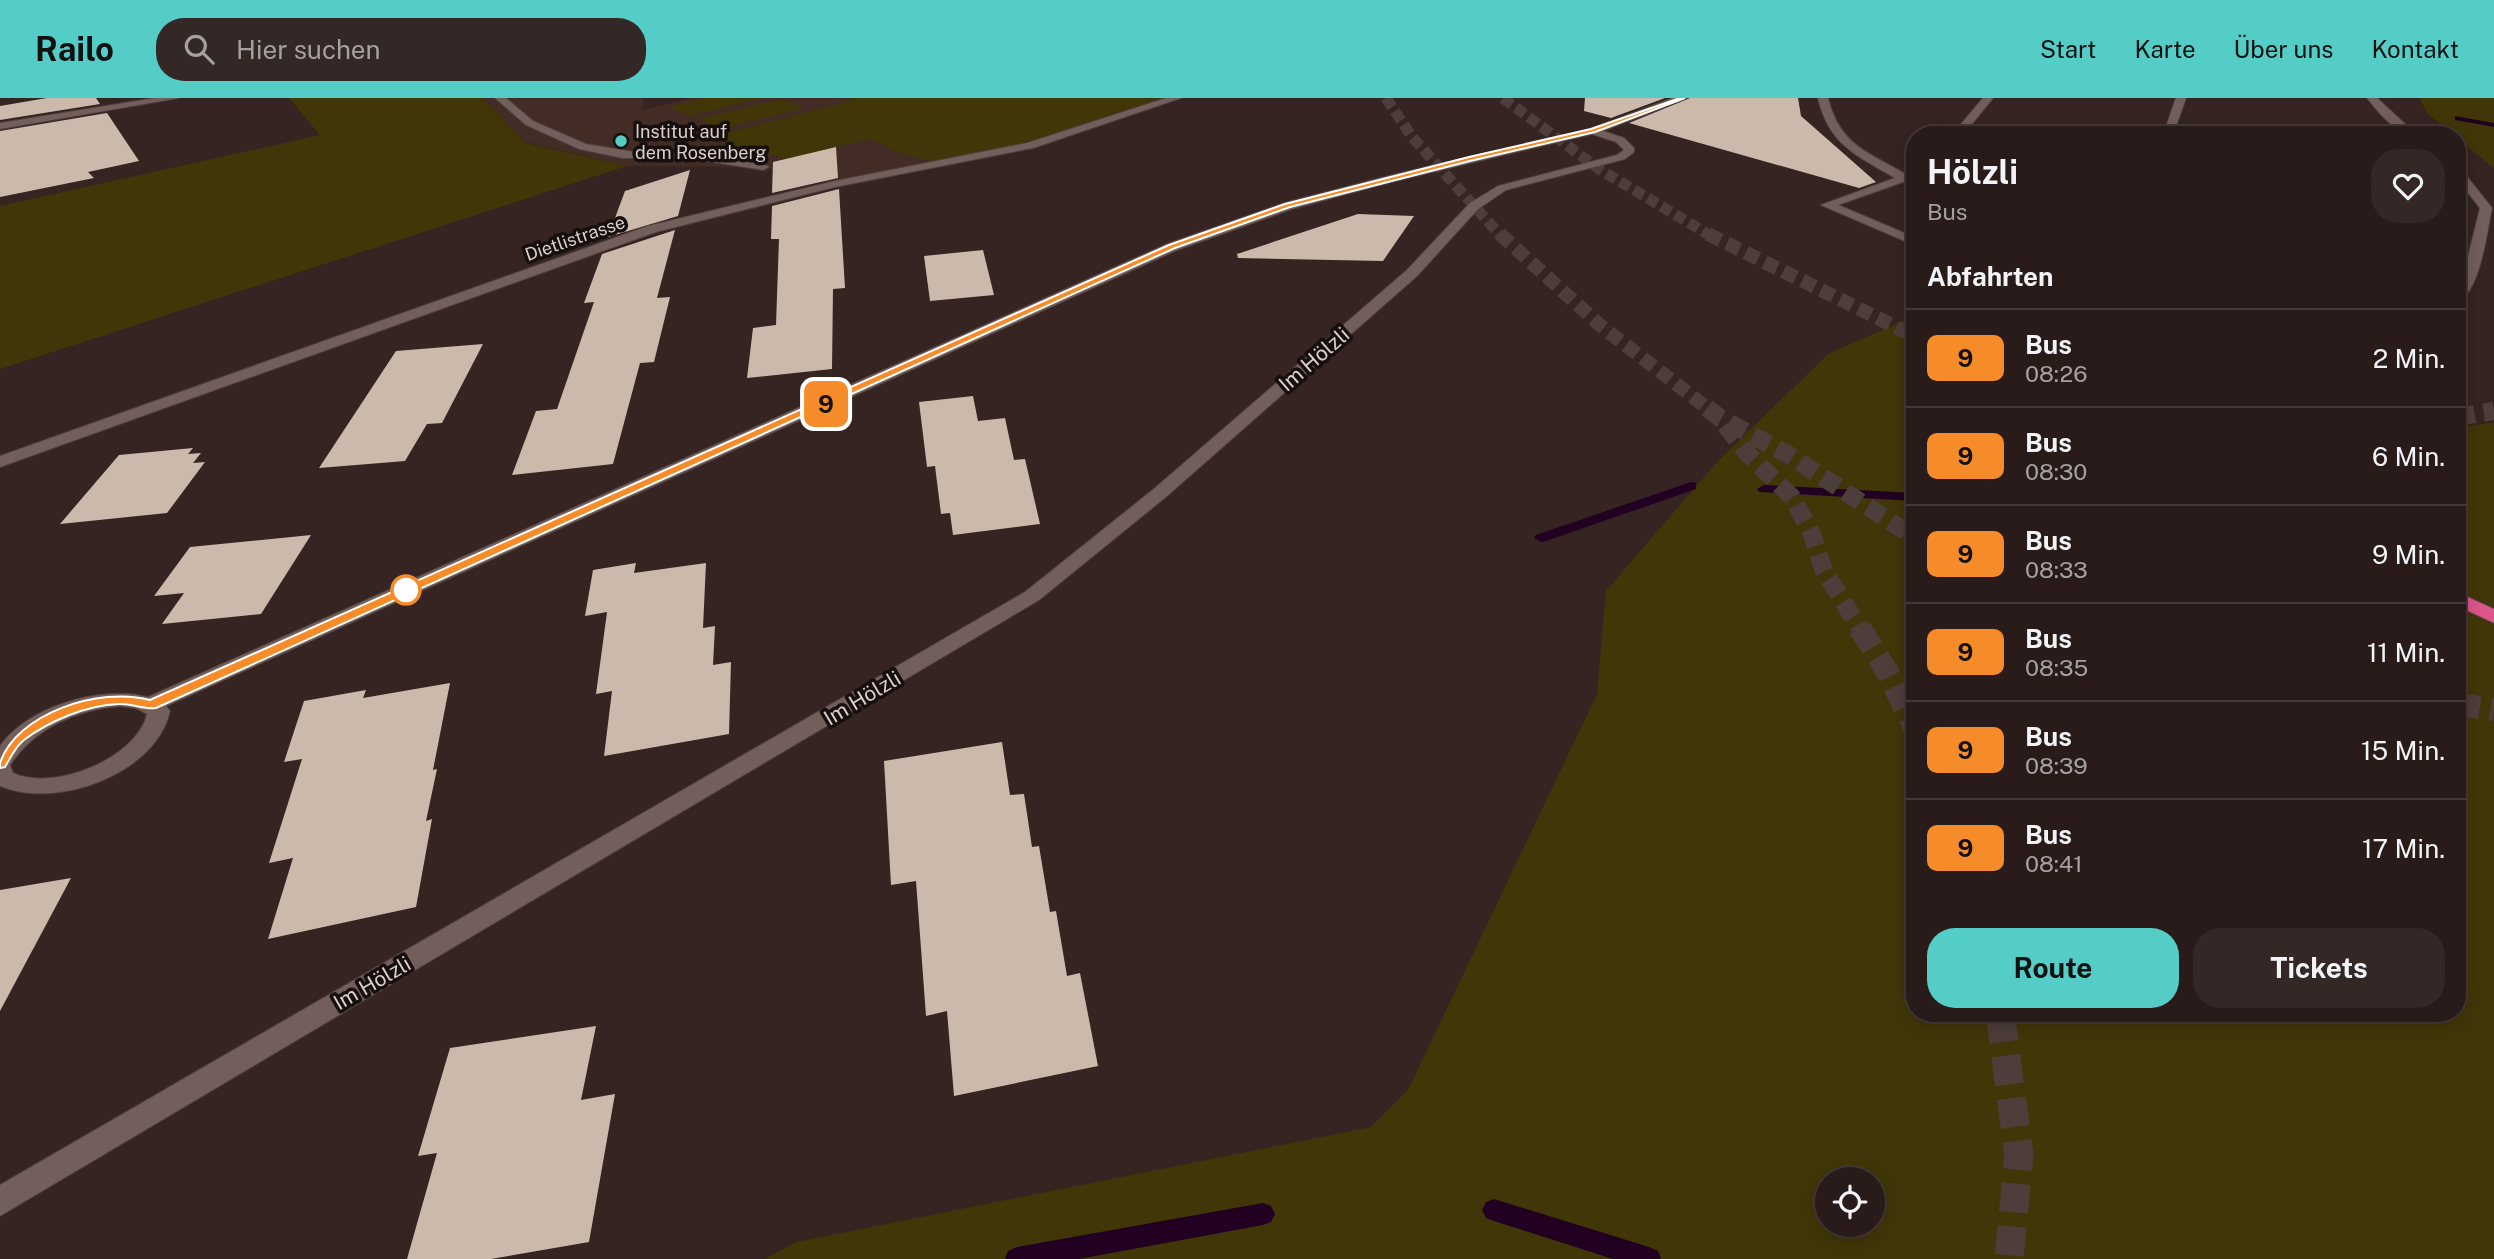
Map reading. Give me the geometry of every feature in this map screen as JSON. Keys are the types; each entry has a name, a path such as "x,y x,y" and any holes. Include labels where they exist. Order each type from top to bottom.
{"highway":[{"path":"2466,603 2494,617"}],"street":[{"path":"0,126 174,98"},
{"path":"500,98 513,114 552,136 593,149 643,157 680,155 721,158 763,167"},
{"name":"Dietlistrasse","path":"0,462 653,229 835,184 1028,146 1176,98"},
{"path":"151,704 1172,247 1288,206 1469,159 1593,131 1682,98"},
{"path":"1823,98 1828,119 1843,139 1862,157 1906,176"},
{"path":"1965,126 1988,98"},
{"path":"2171,126 2181,98"},
{"path":"2372,98 2401,126"},
{"name":"Im Hölzli","path":"0,1202 1032,596 1161,492 1412,274 1474,206 1502,188 1621,157 1629,150 1620,140 1593,131"},
{"path":"1906,180 1828,205 1906,238"},
{"path":"2466,182 2486,208 2466,287"},
{"path":"130,699 151,704 159,711 159,721 153,734 138,750 89,776 34,787 14,784 3,778 0,765 6,751 18,737 61,713 109,700 130,699"}],"shaded area":[{"path":"289,98 483,98 526,143 627,166 0,369 0,206 320,135"},
{"name":"Institut auf dem Rosenberg","path":"483,98 644,98 642,110 691,98 861,98 709,138 786,159 871,139 898,153 941,164 835,184 763,167 627,166 525,142"},
{"path":"705,98 763,98 690,116 668,107"},
{"path":"853,98 1174,98 1135,113 941,164 898,153 871,139 786,159 708,138 855,99"},
{"path":"2419,98 2494,98 2494,168 2466,145 2466,126 2442,126 2428,114"},
{"path":"782,99 805,108 721,129 699,119"},
{"path":"1906,320 1906,1022 2466,1022 2466,427 2494,422 2494,1259 765,1259 796,1242 1371,1127 1408,1090 1597,694 1606,591 1717,462 1828,354"}],"building":[{"path":"47,98 96,98 100,104 0,120 0,106"},
{"path":"1585,98 1665,98 1611,118 1584,111"},
{"path":"1690,98 1798,98 1801,116 1876,182 1859,188 1629,123"},
{"path":"107,113 139,161 88,172 94,178 0,197 0,131"},
{"path":"836,147 838,178 772,193 773,162"},
{"path":"690,170 678,216 608,237 625,191"},
{"path":"839,189 845,288 833,289 832,369 747,378 753,328 776,325 779,239 771,239 772,206"},
{"path":"1358,214 1414,216 1383,261 1238,258 1237,254"},
{"path":"675,230 657,298 670,297 654,362 640,363 613,464 512,475 536,411 557,409 594,302 584,303 602,254"},
{"path":"983,250 994,295 930,301 924,256"},
{"path":"483,344 442,423 427,424 405,461 319,468 396,351"},
{"path":"973,396 978,421 1005,418 1014,460 1025,459 1040,524 953,535 950,513 941,514 935,466 927,467 919,402"},
{"path":"193,448 188,454 201,453 193,463 205,462 167,513 60,524 119,455"},
{"path":"311,535 261,614 162,624 184,593 154,596 190,547"},
{"path":"636,563 634,573 706,563 703,628 715,626 713,665 731,662 729,734 604,756 612,691 596,694 607,612 585,616 593,570"},
{"path":"450,683 433,770 437,769 426,821 432,819 416,907 268,939 293,858 269,863 302,759 284,762 304,701 366,690 363,698"},
{"path":"1002,742 1010,795 1024,794 1032,847 1039,846 1050,912 1056,911 1067,976 1080,973 1098,1066 954,1096 947,1011 926,1016 916,881 891,885 884,761"},
{"path":"71,878 0,1011 0,890"},
{"path":"596,1026 581,1100 615,1094 589,1242 491,1259 407,1259 437,1153 418,1156 450,1048"}],"waterway":[{"path":"2458,118 2494,125"},
{"path":"1541,538 1691,486"},
{"path":"1764,489 1906,497"},
{"path":"1494,1210 1649,1259"},
{"path":"1017,1259 1263,1214"}],"tunnel":[{"path":"1386,98 1412,137 1501,236"},
{"path":"1503,98 1599,169 1711,236"},
{"path":"1500,234 1601,326 1710,410"},
{"path":"1708,234 1906,332"},
{"path":"1707,408 1720,418 1789,455 1906,532"},
{"path":"2466,416 2494,411"},
{"path":"1725,425 1748,454 1792,497 1812,534 1824,571 1861,630"},
{"path":"1860,628 1888,673 1906,710"},
{"path":"2466,705 2494,710"},
{"path":"2001,1022 2019,1155 2009,1259"}],"bus line":[{"name":"9","path":"0,763 18,737 61,713 85,704 109,700 130,699 151,704 1172,247 1288,206 1469,159 1593,131 1682,98"}],"place":[{"name":"Institut auf dem Rosenberg","path":"621,141"}]}
